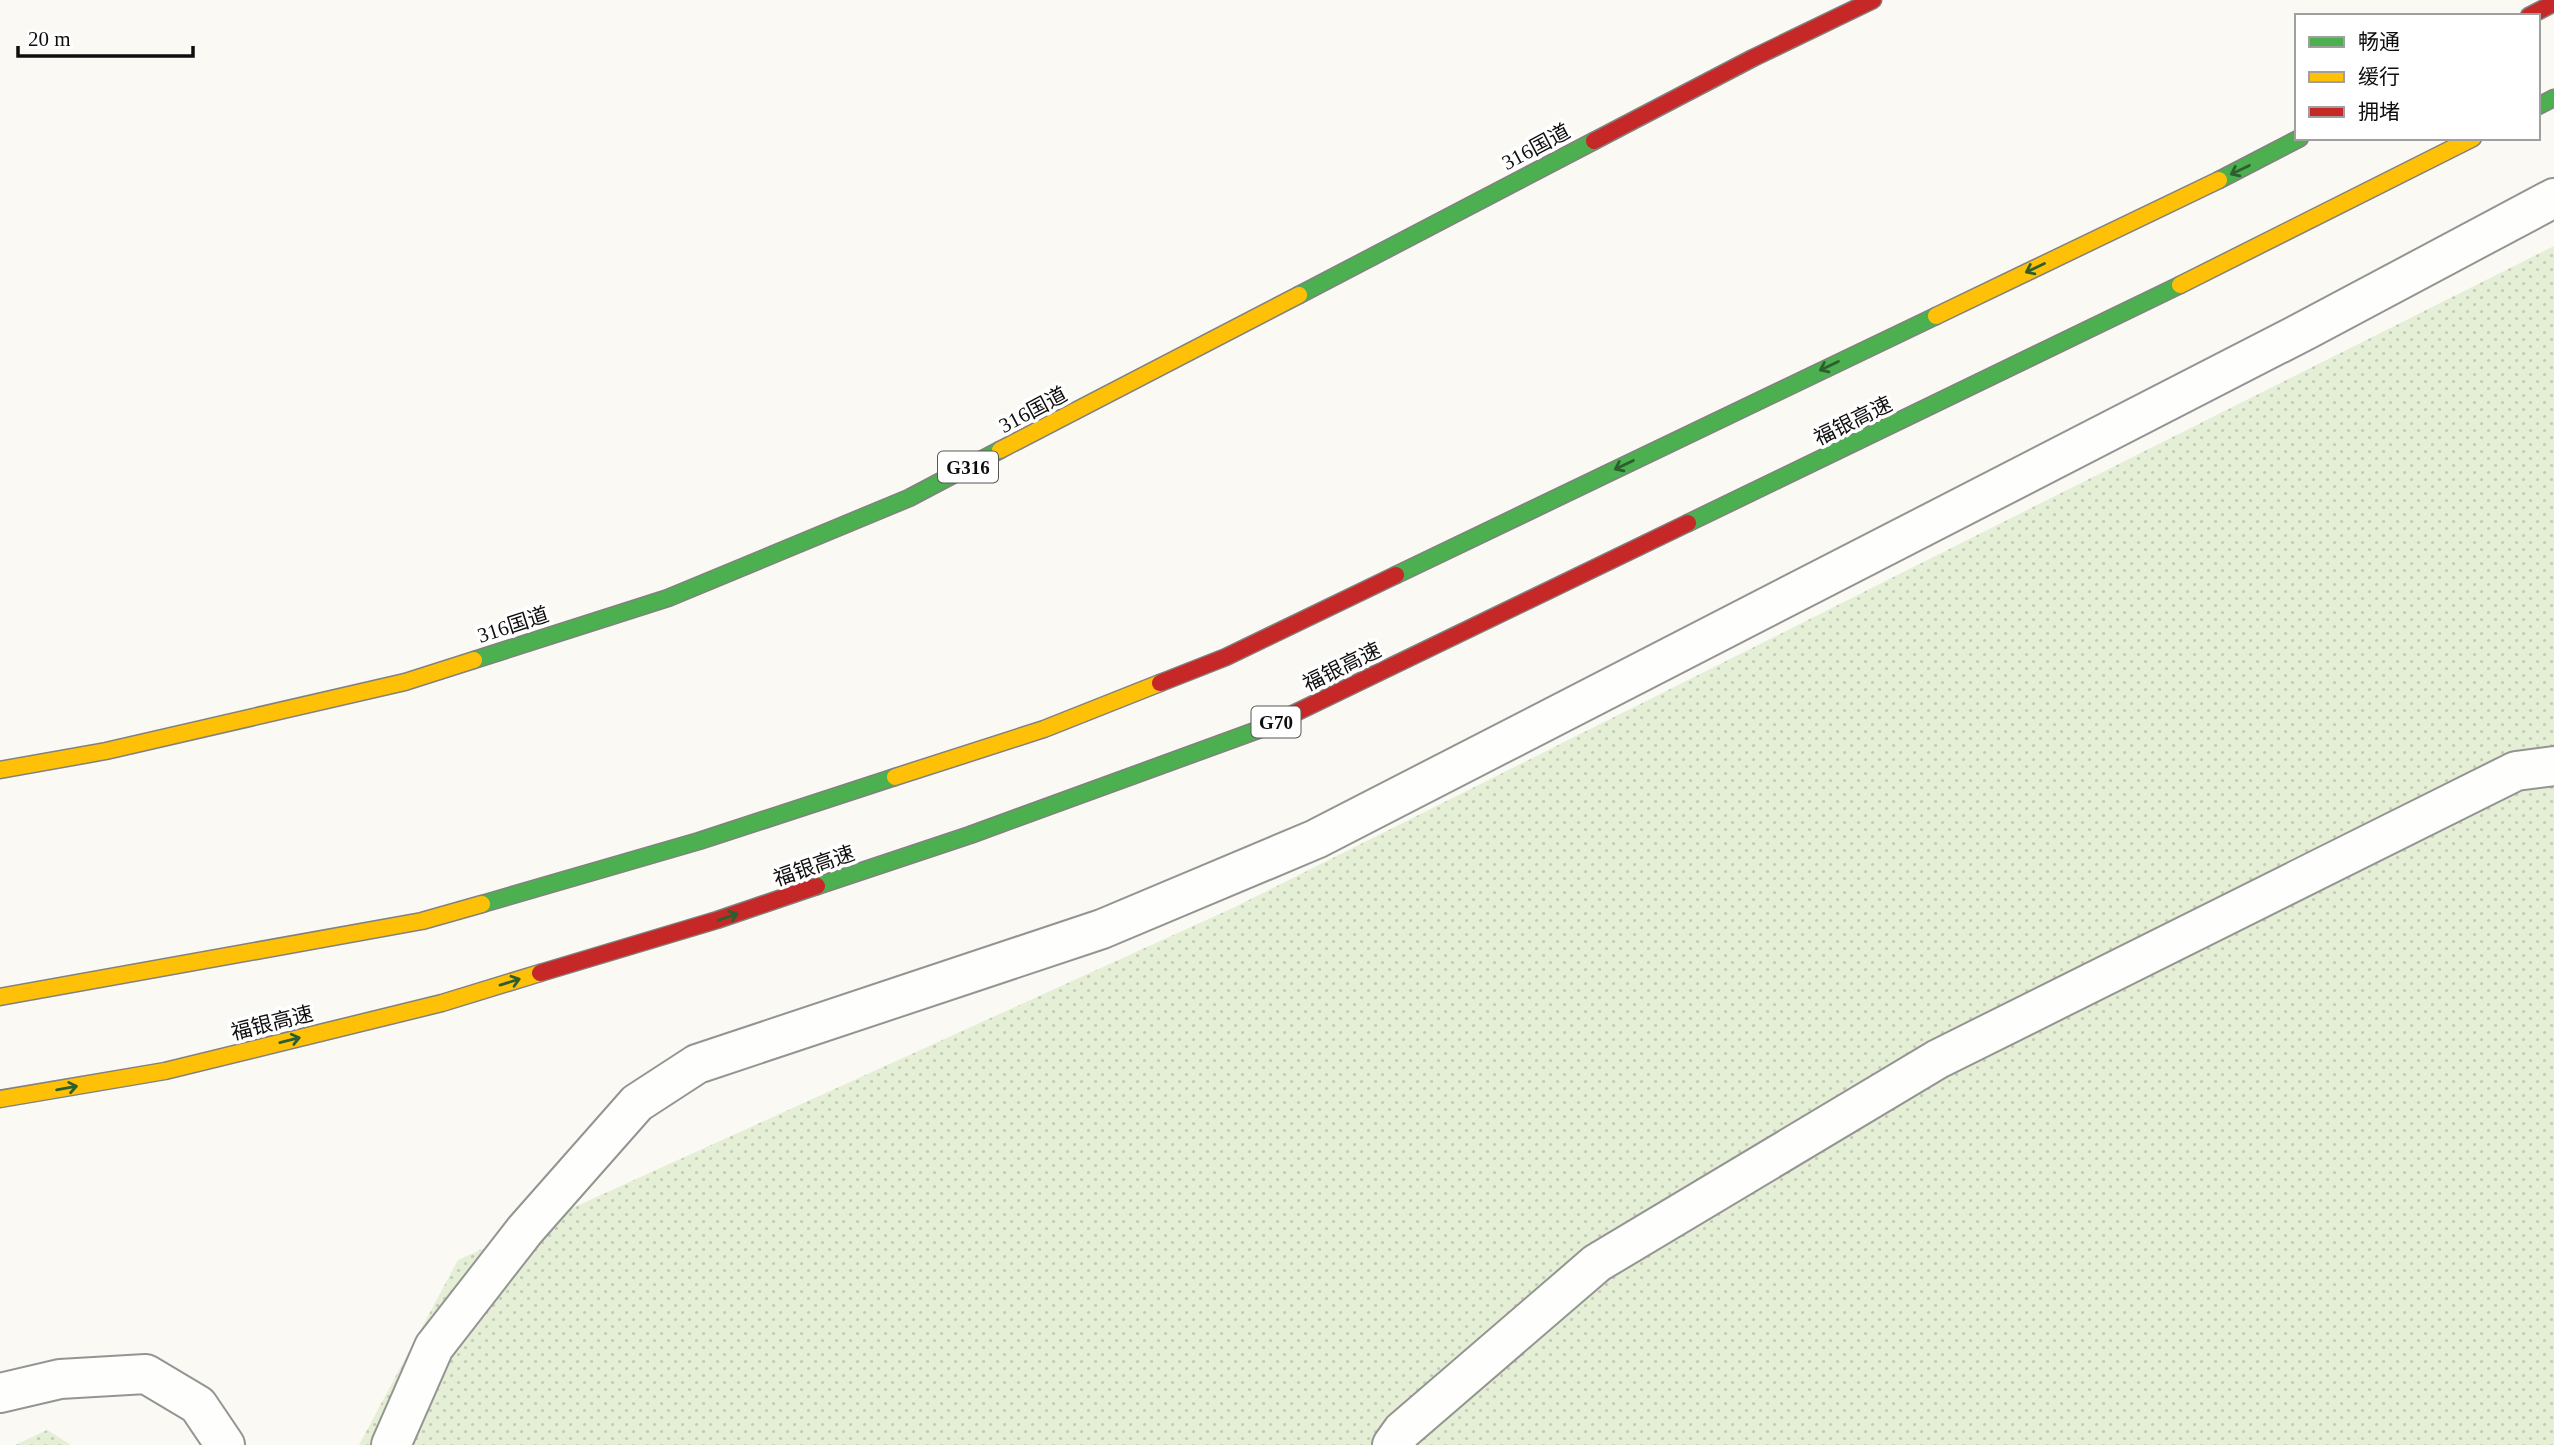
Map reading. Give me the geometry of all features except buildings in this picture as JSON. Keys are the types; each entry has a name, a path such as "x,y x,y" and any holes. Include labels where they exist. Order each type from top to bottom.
{"highway":[{"name":"316国道","path":"0,769 106,751 405,682 668,598 909,498 1753,58 1873,0"},
{"path":"2533,14 2554,3"},
{"path":"0,997 422,921 699,841 1044,729 1226,657 2256,162 2296,140"},
{"name":"福银高速","path":"0,1099 164,1071 442,1003 718,920 970,835 1257,731 2141,305 2469,140"}],"street":[{"path":"391,1445 434,1348 525,1230 637,1103 697,1063 1102,929 1316,839 2306,330 2554,198"},
{"path":"1392,1445 1402,1431 1597,1263 1938,1059 2516,771 2554,766"},
{"path":"0,1393 60,1379 146,1374 198,1405 225,1445"}],"green space":[{"path":"2554,246 2554,1445 359,1445 458,1260 1235,907"},
{"path":"47,1430 71,1445 15,1445"}],"traffic: fast":[{"path":"2540,105 2554,98"},
{"path":"2219,180 2296,140"},
{"path":"1299,295 1594,141"},
{"path":"1688,523 2180,285"},
{"path":"1396,575 1936,316"},
{"path":"474,660 668,598 909,498 1000,450"},
{"path":"817,886 970,835 1266,727"},
{"path":"482,904 699,841 895,777"}],"traffic: slow":[{"path":"2180,285 2469,140"},
{"path":"1936,316 2219,180"},
{"path":"1000,450 1299,295"},
{"path":"0,770 106,751 405,682 474,660"},
{"path":"895,777 1044,729 1160,683"},
{"path":"0,997 422,921 482,904"},
{"path":"0,1099 165,1071 442,1003 540,973"}],"traffic: jam":[{"path":"1594,141 1753,58 1873,0"},
{"path":"2533,14 2554,3"},
{"path":"1266,727 1688,523"},
{"path":"1160,683 1226,657 1396,575"},
{"path":"540,973 717,920 817,886"}]}
